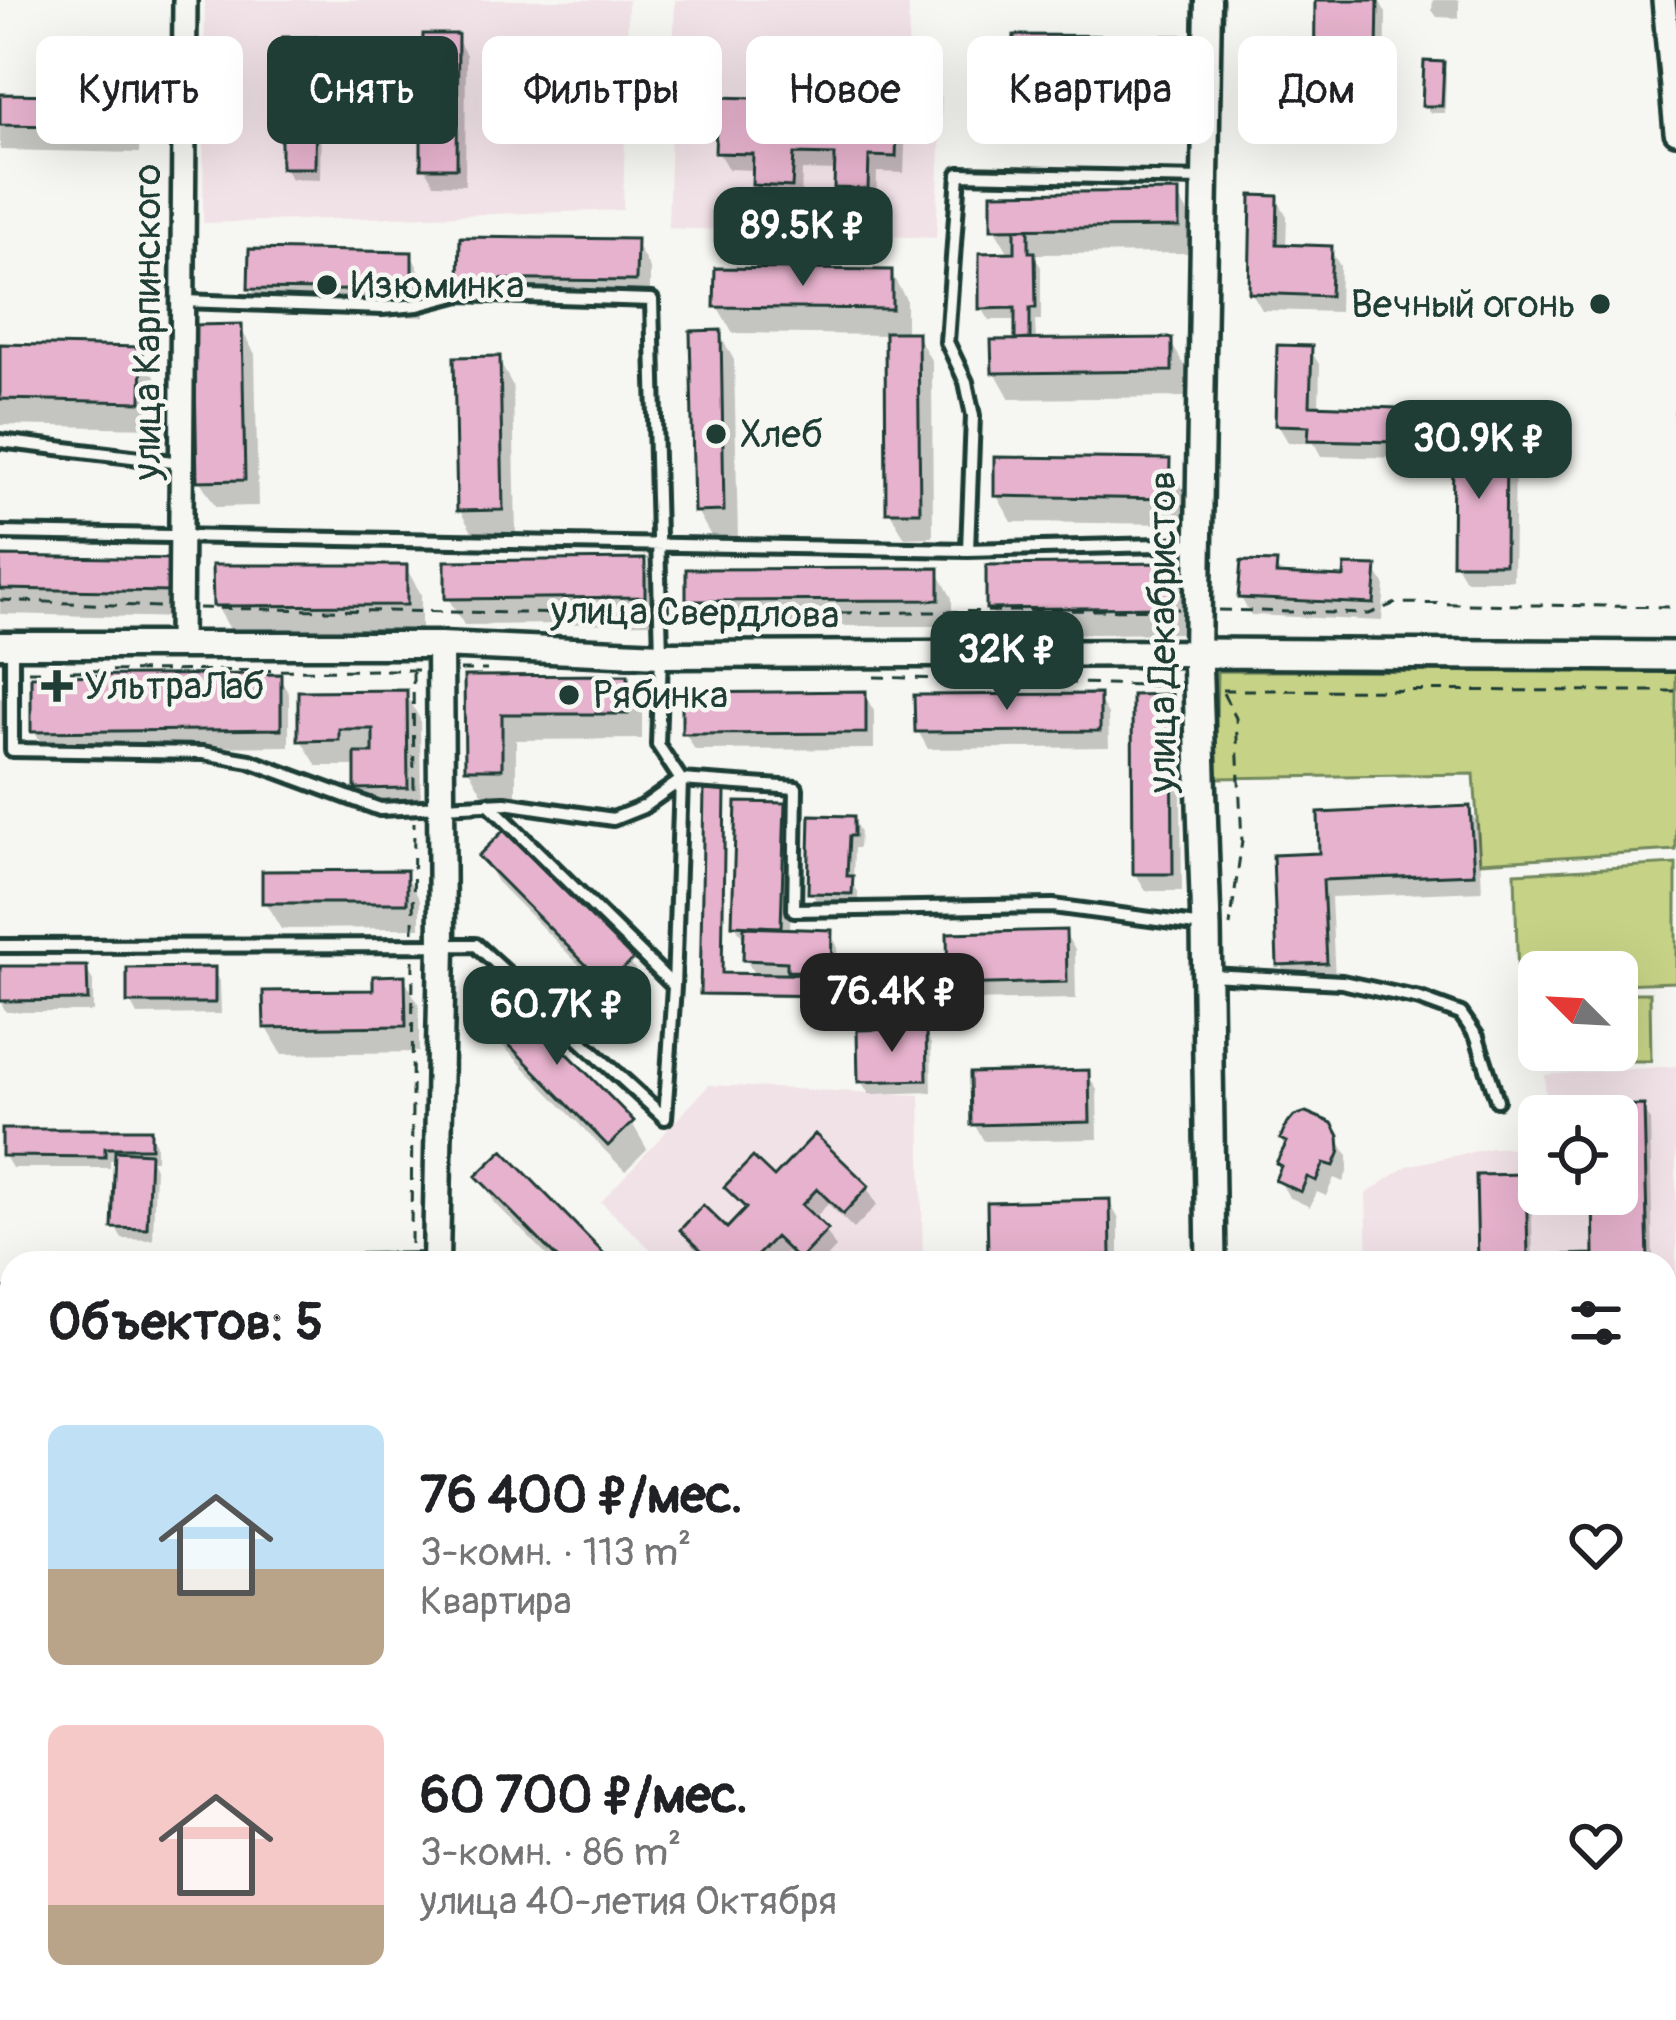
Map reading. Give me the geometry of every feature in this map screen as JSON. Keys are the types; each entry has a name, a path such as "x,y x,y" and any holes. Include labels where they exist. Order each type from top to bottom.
{"main road":[{"name":"улица Свердлова","path":"1197,653 1676,656"},
{"name":"улица Декабристов","path":"1197,653 1211,1251"}],"street":[{"name":"улица Карпинского","path":"180,644 185,0"},
{"name":"улица Декабристов","path":"1197,653 1208,0"},
{"path":"1664,0 1676,132"},
{"name":"улица Свердлова","path":"8,654 180,644 440,657 1197,653"},
{"path":"428,1251 442,944 440,657"}],"lane":[{"path":"968,550 974,416 966,382 947,342 959,174 1205,179"},
{"path":"0,946 476,945 665,1118 682,780 658,745 661,655 652,299 460,294 382,308 181,301"},
{"path":"0,441 183,463"},
{"path":"0,533 968,550 1199,544"},
{"path":"8,654 12,750 203,753 250,761 380,809 505,803 613,819 643,807 682,780 796,788 794,910 1054,906 1206,927"},
{"path":"488,803 674,987"},
{"path":"1207,976 1342,982 1420,999 1461,1014 1477,1037 1497,1100"}],"path":[{"path":"1675,410 1676,423"},
{"path":"0,600 178,608 660,616 1198,609 1370,614 1396,603 1676,607"},
{"path":"8,654 413,670 440,657 484,670"},
{"path":"413,670 428,1251"},
{"path":"871,677 1222,690 1676,692"}],"shaded area":[{"path":"205,0 628,0 627,36 482,36 482,144 625,144 623,210 203,223 204,144 243,144 243,36 205,36"},
{"path":"675,0 909,0 908,36 746,36 746,144 940,144 936,238 668,228 671,144 722,144 722,36 674,36"},
{"path":"1676,1066 1676,1251 1368,1251 1366,1194 1407,1166 1491,1148 1518,1147 1518,1215 1638,1215 1638,1095 1546,1095 1545,1075"},
{"path":"709,1085 920,1095 923,1251 652,1251 601,1202"}],"green space":[{"path":"1217,671 1676,672 1676,850 1480,862 1474,774 1215,778"},
{"path":"1676,864 1676,982 1638,983 1638,951 1518,951 1518,986 1515,873"},
{"path":"1638,993 1650,993 1651,1061 1638,1061"}],"building":[{"path":"1315,0 1378,0 1377,36 1315,36"},
{"path":"1424,61 1444,62 1442,106 1422,106"},
{"path":"0,94 36,95 36,126 0,125"},
{"path":"722,97 746,98 746,144 896,144 896,157 869,156 868,189 834,188 835,155 794,154 792,187 752,185 753,154 715,153 715,144 722,144"},
{"path":"281,144 315,144 315,168 281,168"},
{"path":"421,144 457,144 457,168 421,168"},
{"path":"1179,191 1179,227 991,229 991,193"},
{"path":"1251,195 1278,196 1277,244 1332,246 1330,296 1249,293"},
{"path":"1029,228 1029,252 1035,252 1036,308 1030,308 1030,339 1015,340 1015,308 979,309 979,253 1015,252 1015,229"},
{"path":"460,237 637,239 636,281 459,279"},
{"path":"249,249 412,252 412,291 248,289"},
{"path":"715,268 892,270 892,309 714,307"},
{"path":"242,324 245,480 197,481 194,325"},
{"path":"721,330 724,511 694,512 690,331"},
{"path":"885,332 918,332 920,512 886,512"},
{"path":"1172,338 1172,371 992,373 991,340"},
{"path":"0,344 142,347 141,402 0,399"},
{"path":"1277,345 1312,346 1310,405 1397,408 1396,442 1308,440 1309,426 1275,425"},
{"path":"500,356 503,510 457,511 454,357"},
{"path":"1453,440 1506,441 1505,564 1452,564"},
{"path":"994,457 1170,459 1169,499 994,496"},
{"path":"0,556 173,559 172,592 0,589"},
{"path":"645,559 645,597 445,599 445,561"},
{"path":"1241,561 1277,562 1276,574 1344,577 1345,565 1377,566 1374,604 1238,598"},
{"path":"1170,563 1170,607 986,609 986,565"},
{"path":"212,565 407,565 407,605 213,606"},
{"path":"939,568 939,600 686,601 686,569"},
{"path":"281,674 281,729 31,732 31,676"},
{"path":"628,675 628,714 502,714 502,769 465,769 464,676"},
{"path":"407,690 408,788 355,789 355,753 373,753 373,729 339,729 339,740 298,741 298,691"},
{"path":"866,691 866,733 682,734 682,693"},
{"path":"1100,694 1100,731 915,732 914,695"},
{"path":"1172,694 1173,874 1133,874 1132,695"},
{"path":"704,790 725,791 722,973 839,975 838,996 700,994"},
{"path":"736,802 785,803 781,927 732,925"},
{"path":"1470,806 1474,874 1323,880 1327,963 1277,965 1273,855 1319,853 1318,813"},
{"path":"810,815 854,816 847,876 853,876 852,894 808,893"},
{"path":"504,830 633,959 606,985 478,856"},
{"path":"407,870 407,903 262,903 262,871"},
{"path":"744,927 832,930 831,972 787,971 787,962 743,960"},
{"path":"1066,930 1067,982 948,985 947,933"},
{"path":"0,966 87,966 88,1000 0,1001"},
{"path":"215,967 215,1003 127,1003 127,968"},
{"path":"405,975 406,1026 264,1028 263,991 373,990 373,976"},
{"path":"505,990 634,1121 608,1146 480,1015"},
{"path":"926,1028 927,1080 858,1082 857,1030"},
{"path":"1089,1070 1090,1122 971,1125 970,1073"},
{"path":"1638,1105 1644,1105 1648,1251 1594,1251 1593,1215 1638,1215"},
{"path":"1306,1112 1332,1123 1340,1151 1334,1166 1324,1163 1316,1181 1307,1177 1301,1192 1275,1180 1281,1166 1276,1163 1287,1142 1280,1139 1285,1127 1294,1116"},
{"path":"2,1129 151,1129 151,1148 105,1148 105,1157 2,1156"},
{"path":"815,1134 869,1186 843,1214 817,1189 802,1205 828,1229 807,1251 790,1251 775,1237 762,1251 702,1251 680,1230 703,1205 727,1228 746,1208 724,1187 753,1157 774,1177"},
{"path":"503,1150 601,1251 550,1251 476,1176"},
{"path":"115,1151 150,1153 147,1229 112,1228"},
{"path":"1518,1174 1518,1215 1527,1215 1528,1251 1478,1251 1476,1175"},
{"path":"1110,1199 1111,1251 988,1251 987,1202"}],"place":[{"name":"Изюминка","path":"327,285"},
{"name":"Вечный огонь","path":"1600,304"},
{"name":"Хлеб","path":"716,434"},
{"name":"УльтраЛаб","path":"57,686"},
{"name":"Рябинка","path":"569,695"}]}
